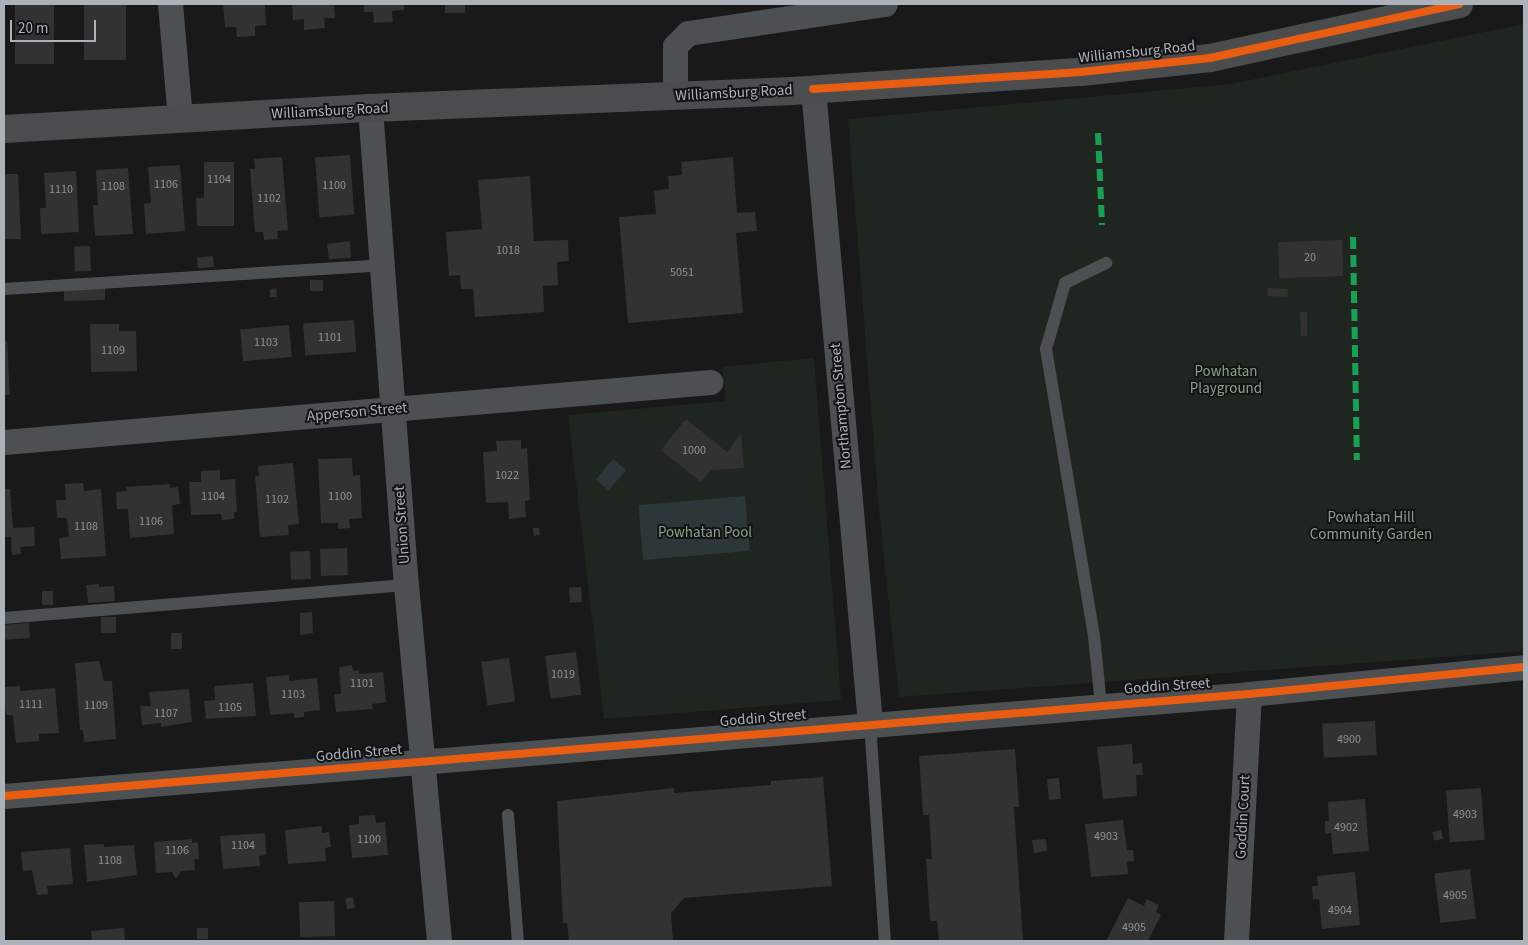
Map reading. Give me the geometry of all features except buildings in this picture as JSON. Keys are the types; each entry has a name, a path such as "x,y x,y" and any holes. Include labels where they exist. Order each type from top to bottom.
{"main road":[{"name":"Williamsburg Road","path":"4,129 370,108 813,89 1081,72 1210,58 1459,4"}],"street":[{"path":"170,4 180,119"},
{"path":"675,96 675,46 688,33 885,4"},
{"name":"Northampton Street","path":"813,89 870,722"},
{"name":"Union Street","path":"370,108 406,585 439,941"},
{"name":"Apperson Street","path":"4,442 710,382"},
{"name":"Goddin Street","path":"4,796 422,762 870,722 1249,694 1524,667"},
{"name":"Goddin Court","path":"1236,941 1249,694"}],"lane":[{"path":"1101,705 1094,636 1046,349 1065,282 1106,263"},
{"path":"4,289 382,265"},
{"path":"4,618 406,585"},
{"path":"870,722 885,941"},
{"path":"508,815 518,941"}],"green space":[{"name":"Powhatan Playground","path":"1524,24 1524,651 899,697 879,510 848,119 1231,84"},
{"name":"Powhatan Pool","path":"814,358 841,700 604,719 568,415 726,401 722,367"}],"shaded area":[{"path":"613,459 626,470 609,491 596,480"},
{"path":"745,496 750,551 643,560 638,505"}],"marked path":[{"path":"1098,133 1102,225"},
{"path":"1353,237 1357,460"}],"cycle path":[{"path":"813,89 1081,72 1210,58 1459,4"},
{"path":"4,796 1249,694 1524,667"}],"park label":[{"name":"Powhatan Hill Community Garden","path":"1371,526"}]}
